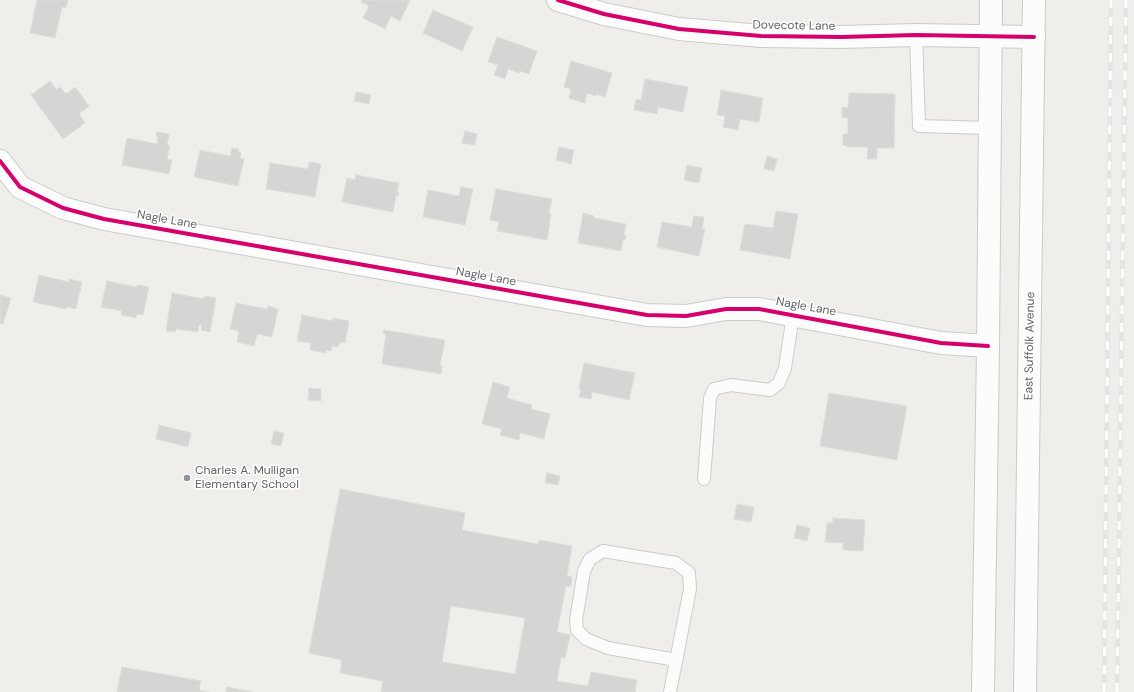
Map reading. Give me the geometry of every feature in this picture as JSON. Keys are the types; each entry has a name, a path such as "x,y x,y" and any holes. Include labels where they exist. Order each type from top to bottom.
{"street":[{"name":"Dovecote Lane","path":"558,0 604,14 679,29 761,36 916,35 1034,37"},
{"path":"983,692 991,0"},
{"name":"East Suffolk Avenue","path":"1025,692 1034,0"},
{"name":"Nagle Lane","path":"0,161 20,187 63,208 104,220 646,315 686,316 726,309 759,309 941,343 988,346"}],"lane":[{"path":"916,35 919,126 989,128"},
{"path":"704,479 710,398 714,389 731,385 770,390 779,383 785,368 793,315"},
{"path":"670,692 690,589 689,573 676,563 603,551 590,559 584,571 576,620 577,630 586,639 608,648 676,660"}],"building":[{"path":"37,0 68,0 66,8 62,7 55,38 30,33"},
{"path":"362,0 410,0 400,21 391,16 385,29 363,18 369,6 361,2"},
{"path":"433,10 473,27 462,51 423,33"},
{"path":"497,37 537,51 529,74 520,71 519,73 508,69 505,79 494,75 498,65 488,62"},
{"path":"571,61 612,73 605,97 587,93 585,103 569,98 571,89 564,87"},
{"path":"645,79 688,87 683,112 658,107 657,114 634,110 636,99 641,100"},
{"path":"50,81 57,90 60,87 66,94 75,87 89,106 79,114 85,123 63,139 31,95"},
{"path":"721,90 763,98 759,122 740,119 738,130 723,127 725,116 717,115"},
{"path":"356,92 371,95 369,104 354,101"},
{"path":"849,93 895,94 894,148 877,148 877,159 867,159 868,147 847,147 843,145 843,134 848,134 848,118 842,117 842,107 848,108"},
{"path":"465,131 477,134 475,145 462,143"},
{"path":"157,132 169,134 167,145 170,145 167,159 172,160 169,174 122,165 127,138 157,144"},
{"path":"559,147 574,150 571,164 556,160"},
{"path":"232,148 239,149 238,152 241,153 240,158 244,159 238,186 194,177 200,150 230,156"},
{"path":"767,156 777,159 774,171 764,169"},
{"path":"309,162 321,164 315,197 266,189 270,163 308,169"},
{"path":"687,165 702,168 699,183 684,180"},
{"path":"356,175 399,183 397,192 399,192 398,196 396,195 393,212 342,202 347,178 355,180"},
{"path":"461,187 473,189 465,225 423,217 428,190 459,196"},
{"path":"496,189 552,199 549,213 551,214 547,240 497,231 499,222 490,220"},
{"path":"776,211 798,214 790,259 740,250 745,224 773,228"},
{"path":"583,213 594,216 594,218 626,224 624,235 626,236 625,240 623,239 621,251 578,243"},
{"path":"694,216 704,217 702,229 705,229 699,256 657,247 662,222 692,227"},
{"path":"39,275 69,282 69,279 82,282 76,309 67,307 66,309 33,302"},
{"path":"107,281 137,287 137,285 149,287 143,315 137,314 136,318 121,315 122,311 101,307"},
{"path":"172,293 204,299 204,296 216,298 210,332 201,330 202,325 199,325 198,332 176,329 175,332 166,331"},
{"path":"0,295 11,298 3,324 0,323"},
{"path":"236,303 267,309 268,306 278,309 272,337 257,334 254,346 237,342 239,331 230,329"},
{"path":"302,315 333,321 333,318 349,321 345,343 340,342 338,347 332,346 331,351 326,350 326,353 310,350 311,343 297,341"},
{"path":"384,330 445,340 440,365 442,366 441,374 382,364 386,334 383,333"},
{"path":"584,363 635,373 629,400 592,392 591,399 579,397"},
{"path":"493,382 510,387 507,398 532,405 531,409 550,414 544,439 520,433 519,440 500,435 502,429 482,424"},
{"path":"309,388 321,389 321,401 308,400"},
{"path":"829,393 907,406 897,460 820,446"},
{"path":"159,425 191,433 188,447 156,439"},
{"path":"274,431 284,433 281,446 271,444"},
{"path":"547,473 560,476 558,485 545,483"},
{"path":"340,489 465,513 462,530 538,544 539,540 572,546 567,576 572,577 571,586 566,586 557,632 570,635 565,658 561,657 557,681 588,686 591,672 637,680 635,692 381,692 383,681 340,673 342,660 309,653","holes":["451,606 525,618 515,674 442,662"]},
{"path":"737,504 754,507 751,522 734,519"},
{"path":"833,518 865,520 863,551 843,550 843,543 825,542 827,523 833,523"},
{"path":"797,525 810,528 807,541 794,538"},
{"path":"122,667 201,681 199,690 209,692 117,692"},
{"path":"227,687 253,692 226,692"}],"railway":[{"path":"1104,692 1111,0"},
{"path":"1117,692 1126,0"}],"cycle path":[{"path":"558,0 604,14 679,29 761,36 841,37 916,35 1034,37"},
{"path":"0,161 20,187 63,208 104,219 647,315 686,316 726,309 759,309 941,343 988,346"}],"place":[{"name":"Charles A. Mulligan Elementary School","path":"187,478"}]}
